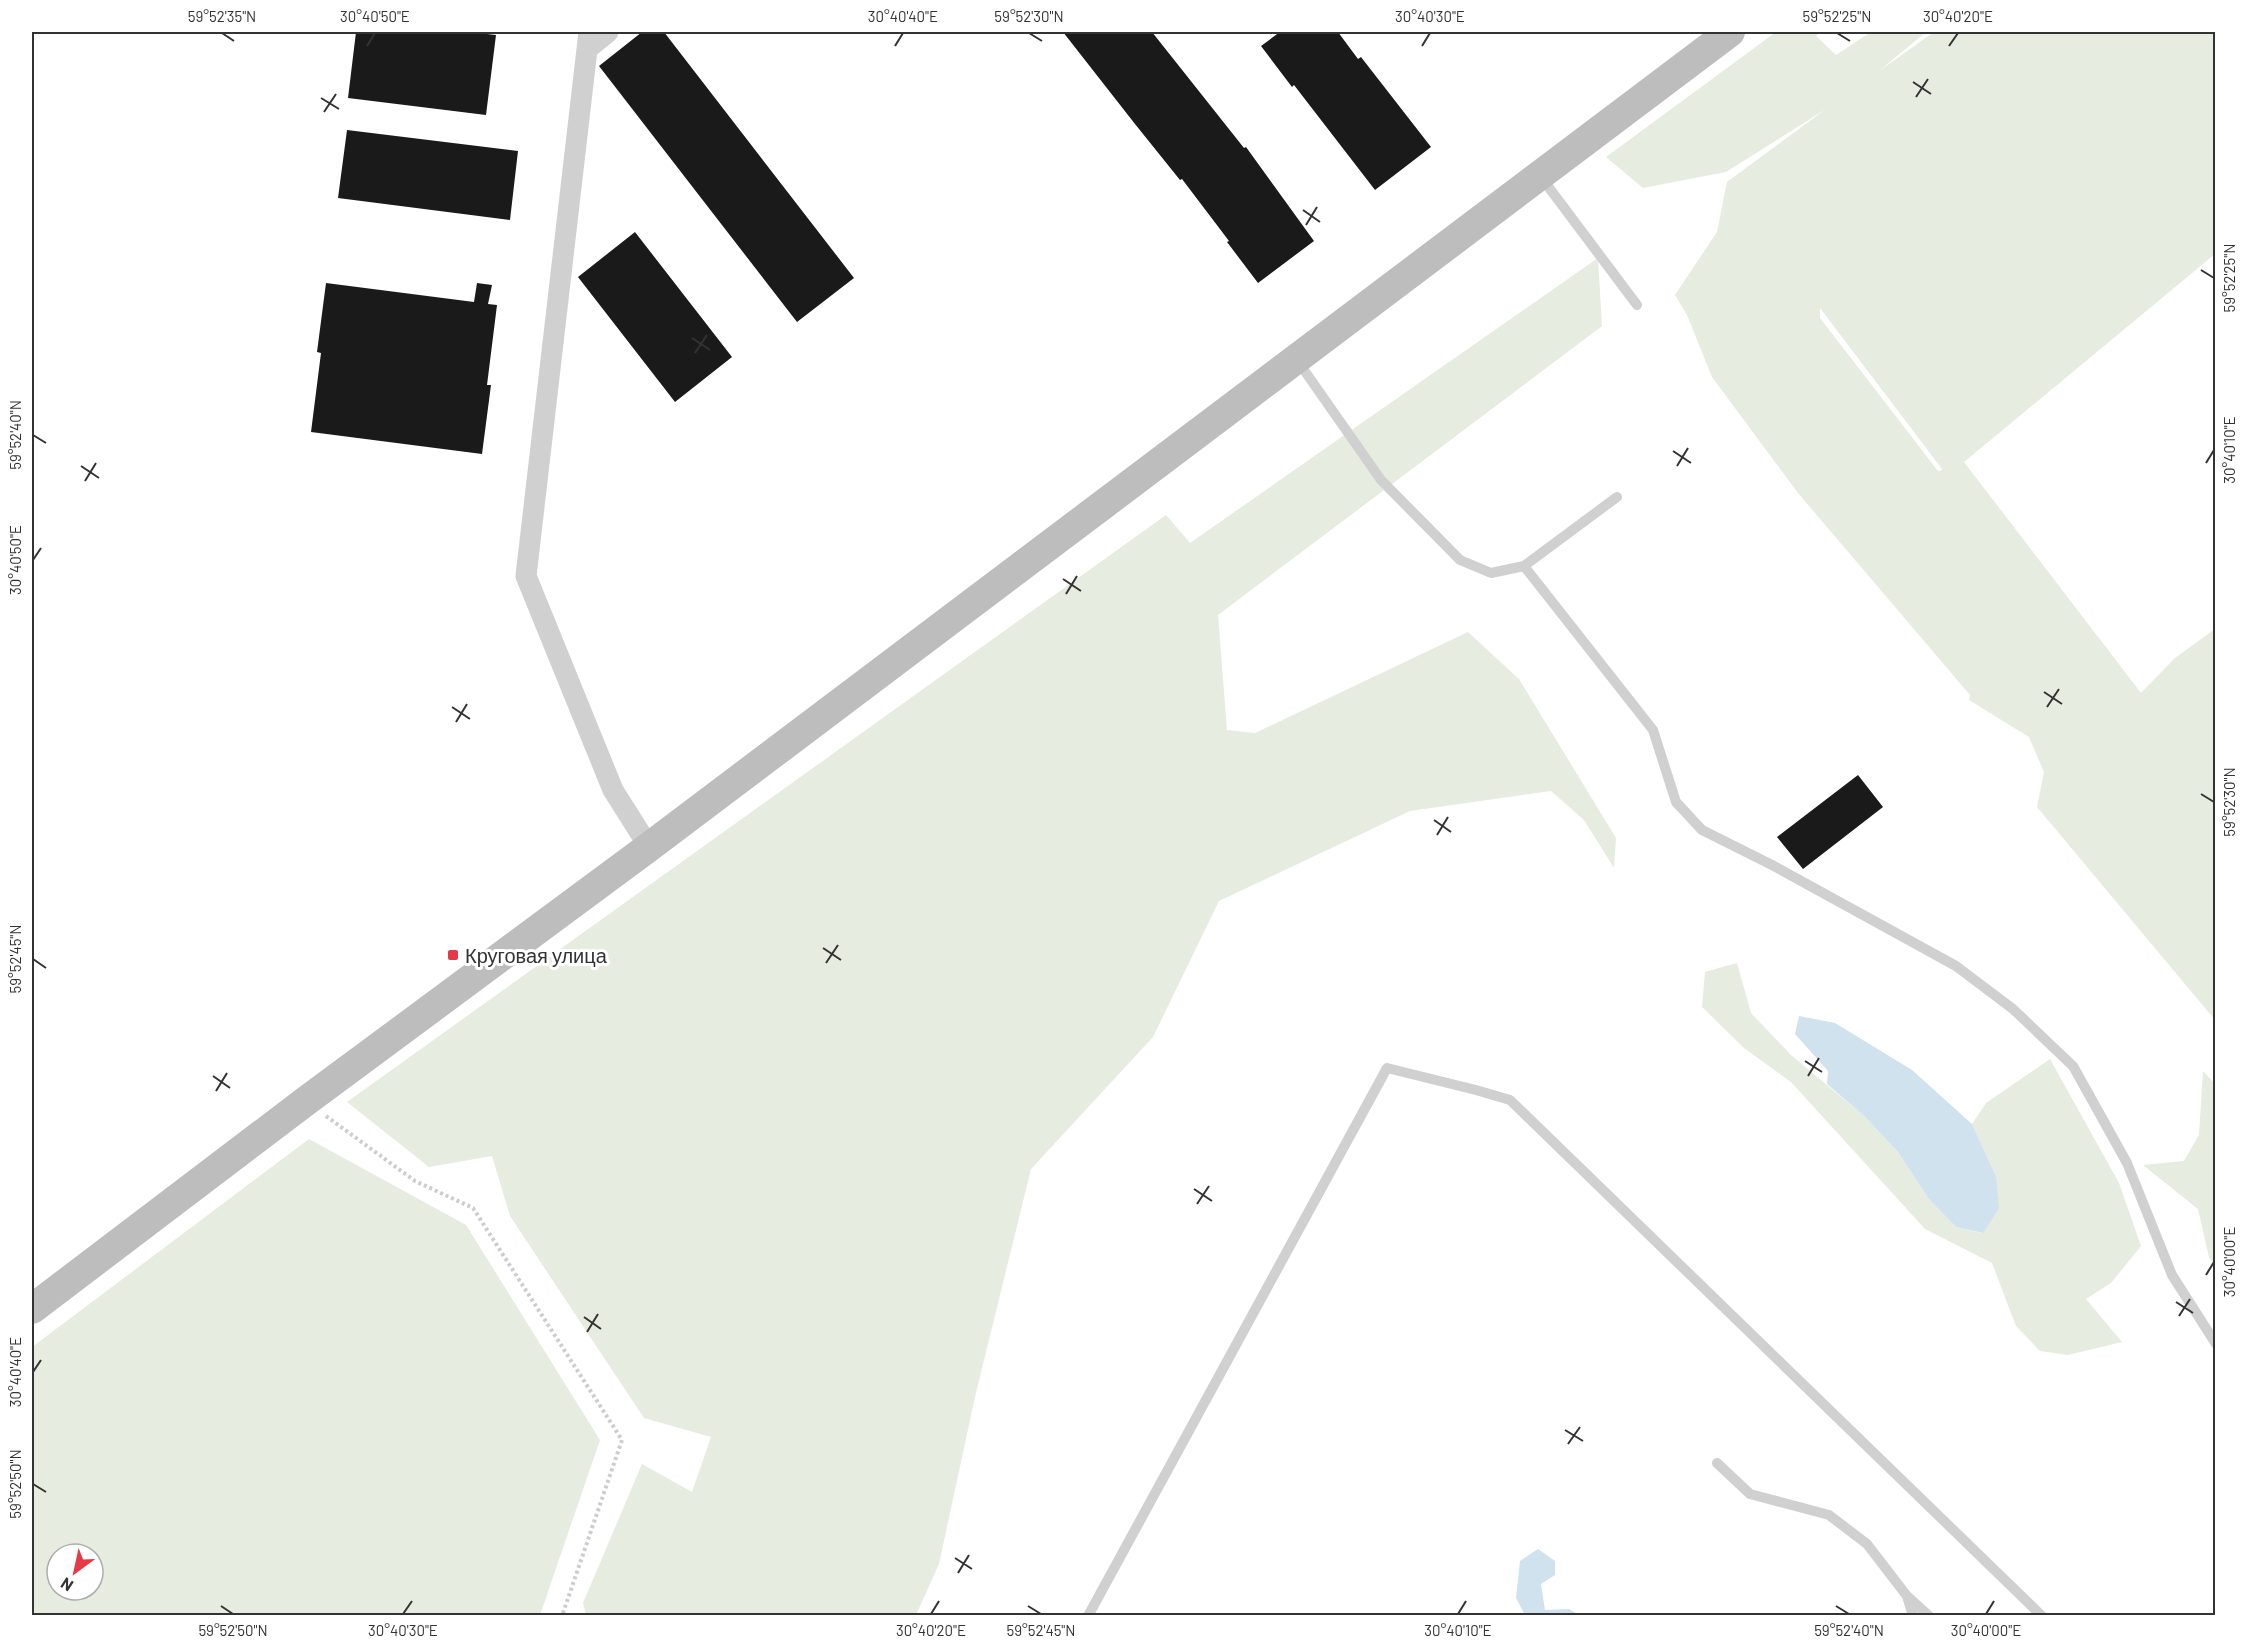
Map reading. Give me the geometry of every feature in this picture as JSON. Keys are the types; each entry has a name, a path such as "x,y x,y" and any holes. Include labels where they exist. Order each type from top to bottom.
{"main road":[{"path":"32,1309 1730,32"}],"street":[{"path":"608,32 588,40 526,576 613,790 649,847"}],"lane":[{"path":"1539,174 1637,305"},
{"path":"1296,360 1381,480 1460,560 1491,573 1524,566 1617,497"},
{"path":"1524,566 1653,730 1676,802 1702,831 1772,865 1956,966 2013,1009 2073,1066 2127,1163 2172,1275 2216,1344"},
{"path":"1088,1616 1387,1068 1510,1100 2042,1616"},
{"path":"1717,1463 1750,1494 1829,1515 1867,1544 1907,1596 1929,1616"},
{"path":"1907,1596 1913,1616"}],"path":[{"path":"306,1101 415,1181 473,1208 622,1440 562,1616"}],"shaded area":[{"path":"1776,32 1820,32 1816,36 1836,55 1871,32 1926,32 1879,71 1934,32 2215,32 2215,254 1964,462 2141,693 2175,658 2215,629 2215,1020 2037,807 2044,772 2029,737 1969,700 1970,695 1798,493 1712,377 1687,315 1675,295 1717,232 1727,182 1826,109 1726,172 1643,188 1606,157","holes":["1820,308 1942,469 1938,471 1820,318"]},
{"path":"1598,258 1602,326 1218,615 1227,730 1255,733 1468,632 1519,679 1616,838 1614,868 1584,820 1551,791 1410,811 1219,901 1153,1037 1031,1169 975,1397 939,1564 916,1615 586,1615 583,1603 642,1464 692,1492 711,1437 644,1418 510,1216 492,1156 429,1167 347,1102 1166,515 1190,543"},
{"path":"1737,963 1751,1013 1791,1055 1864,1116 1898,1152 1928,1198 1956,1227 1982,1233 1996,1176 1972,1124 1986,1103 2050,1059 2119,1183 2141,1246 2111,1283 2086,1299 2122,1342 2068,1355 2040,1351 2016,1326 1992,1263 1925,1229 1791,1082 1744,1048 1702,1007 1705,972"},
{"path":"2203,1071 2215,1084 2215,1266 2209,1257 2198,1209 2143,1165 2184,1161 2199,1135"},
{"path":"309,1139 466,1225 600,1440 540,1615 32,1615 32,1347"}],"water":[{"path":"1799,1016 1835,1023 1912,1070 1972,1124 1996,1176 1999,1208 1983,1233 1956,1227 1928,1198 1898,1152 1864,1116 1827,1084 1828,1071 1795,1034"},
{"path":"1538,1549 1555,1561 1555,1575 1541,1584 1545,1610 1569,1609 1579,1615 1525,1615 1516,1598 1520,1561"}],"building":[{"path":"356,32 469,32 496,35 486,115 348,98"},
{"path":"642,32 664,32 854,278 797,322 599,66"},
{"path":"1063,32 1152,32 1244,148 1246,147 1314,241 1258,283 1182,179 1180,180"},
{"path":"1280,32 1338,32 1358,59 1361,57 1431,147 1375,190 1261,46"},
{"path":"347,130 518,151 510,220 338,198"},
{"path":"635,232 732,357 675,402 578,277"},
{"path":"326,283 474,302 477,283 492,285 488,304 497,305 487,385 491,385 482,454 311,432 321,353 317,352"},
{"path":"1858,775 1883,807 1803,869 1777,837"}],"place":[{"name":"Круговая улица","path":"453,955"}]}
